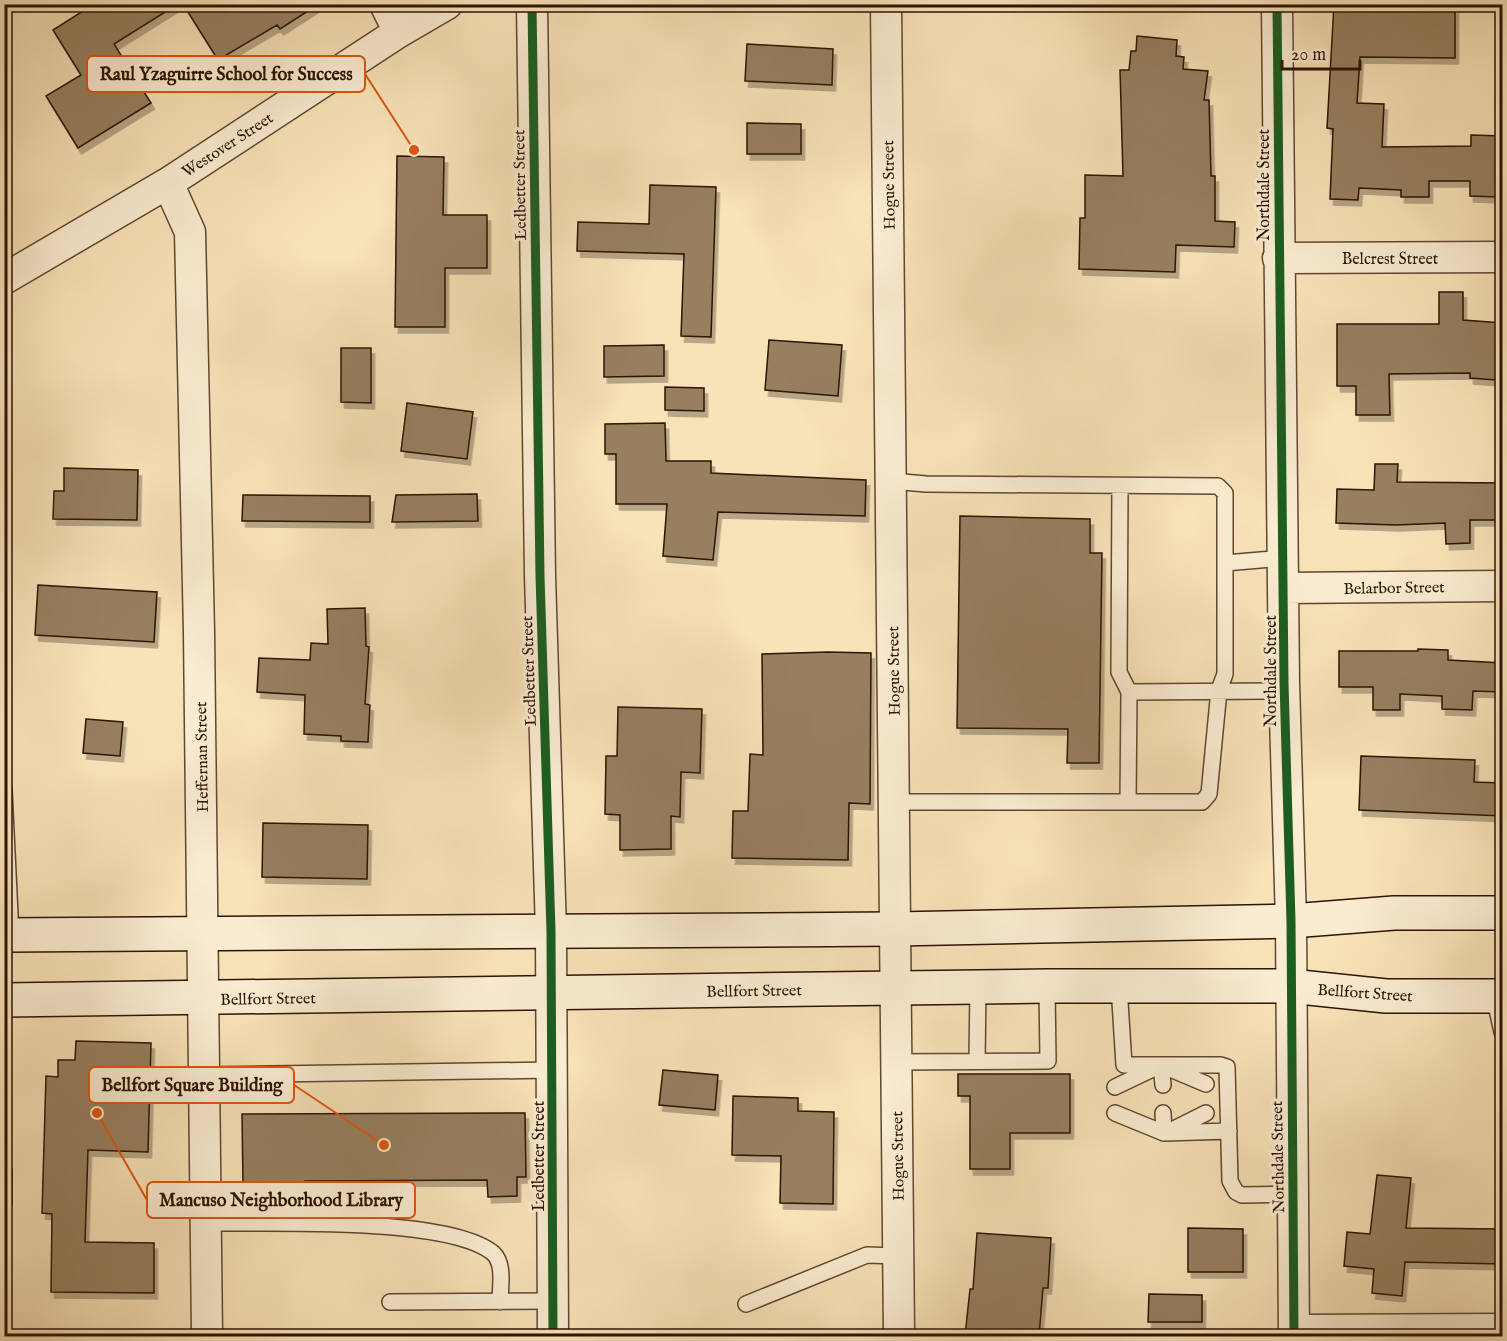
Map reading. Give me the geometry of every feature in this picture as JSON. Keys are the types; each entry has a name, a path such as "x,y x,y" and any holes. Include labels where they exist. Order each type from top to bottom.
{"main road":[{"path":"8,935 896,929 1291,921 1394,913 1503,913"},
{"name":"Bellfort Street","path":"4,1000 552,995 1047,986 1290,986 1386,996 1498,996"}],"street":[{"path":"385,4 399,32"},
{"name":"Westover Street","path":"4,279 168,183 399,32 447,4"},
{"name":"Ledbetter Street","path":"532,4 540,576 551,931 553,1336"},
{"name":"Hogue Street","path":"886,4 896,802 899,1336"},
{"name":"Northdale Street","path":"1277,4 1284,692 1291,921 1294,1333"},
{"name":"Heffernan Street","path":"168,183 190,232 203,934 207,1336"},
{"name":"Belcrest Street","path":"1278,258 1503,257"},
{"name":"Belarbor Street","path":"1284,588 1503,586"},
{"path":"1294,1333 1503,1329"}],"lane":[{"path":"891,481 927,484 1218,486 1225,493 1225,674 1219,690 1209,794 1202,802 896,802"},
{"path":"1120,486 1119,672 1129,692 1128,802"},
{"path":"1225,563 1284,558"},
{"path":"1129,692 1219,690 1284,692"},
{"path":"4,790 8,935"},
{"path":"896,1062 1048,1060 1047,986"},
{"path":"1119,986 1124,1065 1221,1065 1227,1067 1230,1181 1236,1192 1242,1195 1292,1194"},
{"path":"977,1061 978,987"},
{"path":"1498,996 1503,1032"},
{"path":"1161,1065 1163,1085"},
{"path":"1135,1085 1161,1065"},
{"path":"1161,1065 1185,1086"},
{"path":"1114,1087 1161,1065 1206,1084"},
{"path":"204,1075 553,1070"},
{"path":"1115,1113 1164,1133 1229,1131"},
{"path":"1135,1113 1164,1133"},
{"path":"1163,1113 1164,1133"},
{"path":"1164,1133 1185,1113"},
{"path":"1164,1133 1206,1113"},
{"path":"4,1171 4,1203"},
{"path":"206,1223 389,1226 454,1237 487,1250 500,1262 500,1302"},
{"path":"746,1304 867,1255 898,1256"},
{"path":"390,1302 553,1301"}],"building":[{"path":"94,4 178,4 114,44 151,103 78,148 46,96 81,75 53,30"},
{"path":"183,4 319,4 280,29 277,25 218,60"},
{"path":"1334,4 1416,4 1416,8 1455,8 1455,58 1360,57 1357,103 1384,104 1382,147 1471,146 1471,135 1503,136 1503,180 1497,180 1497,197 1470,196 1470,181 1429,181 1429,197 1401,197 1401,190 1359,188 1358,200 1330,199 1333,129 1327,128"},
{"path":"1137,36 1177,40 1176,56 1184,57 1183,69 1208,71 1204,100 1209,100 1211,176 1215,176 1215,221 1235,222 1234,247 1176,245 1175,272 1079,269 1080,218 1085,218 1085,175 1123,176 1120,70 1129,70 1131,51 1136,51"},
{"path":"747,44 833,49 832,85 745,81"},
{"path":"747,123 801,124 801,154 747,154"},
{"path":"397,156 444,157 443,215 487,215 487,268 445,268 445,327 395,327"},
{"path":"650,185 716,187 711,337 681,336 684,254 577,251 578,222 649,224"},
{"path":"1439,292 1463,292 1463,320 1503,323 1503,355 1498,355 1496,380 1470,378 1470,373 1389,374 1390,415 1356,415 1356,386 1337,386 1337,324 1439,324"},
{"path":"769,340 842,345 838,396 765,390"},
{"path":"664,345 664,376 604,377 604,346"},
{"path":"341,348 371,348 371,403 341,402"},
{"path":"665,387 704,388 704,411 665,410"},
{"path":"407,403 473,412 467,459 401,451"},
{"path":"665,423 666,461 711,461 711,473 866,480 865,516 718,512 713,560 663,556 667,504 616,504 616,454 605,454 605,424"},
{"path":"1375,464 1398,464 1397,482 1503,483 1503,520 1470,520 1470,543 1446,544 1445,523 1396,525 1336,523 1337,489 1374,490"},
{"path":"64,468 138,470 137,520 53,519 54,491 64,491"},
{"path":"477,494 478,521 392,522 396,495"},
{"path":"243,495 370,496 370,522 242,521"},
{"path":"960,516 1090,519 1090,553 1102,553 1099,763 1067,763 1068,729 957,728"},
{"path":"38,585 157,592 154,642 35,635"},
{"path":"365,608 366,646 369,647 365,704 370,705 368,742 341,741 341,736 304,734 305,695 257,692 259,658 310,660 311,643 328,644 327,609"},
{"path":"1418,649 1448,650 1448,660 1503,663 1503,692 1473,691 1472,710 1442,709 1442,696 1400,694 1400,710 1373,710 1373,687 1339,687 1339,651 1418,651"},
{"path":"871,653 870,804 849,803 848,860 732,858 733,811 748,811 750,754 763,755 762,654"},
{"path":"618,707 702,709 700,773 681,772 680,817 671,816 671,849 620,850 620,815 605,814 606,756 617,756"},
{"path":"86,719 123,722 120,756 83,753"},
{"path":"1361,756 1475,760 1474,782 1503,783 1503,816 1359,810"},
{"path":"263,823 368,825 367,879 262,877"},
{"path":"76,1041 151,1043 148,1152 88,1150 85,1242 154,1243 154,1293 51,1292 52,1214 42,1213 46,1076 58,1077 58,1060 75,1060"},
{"path":"663,1070 718,1075 715,1110 659,1105"},
{"path":"958,1074 1070,1074 1070,1133 1010,1133 1010,1169 970,1169 970,1096 958,1096"},
{"path":"733,1096 798,1098 798,1111 834,1112 833,1204 780,1203 781,1156 732,1155"},
{"path":"525,1113 526,1177 517,1177 517,1196 488,1197 487,1180 305,1181 306,1204 277,1204 277,1186 243,1186 242,1114"},
{"path":"1377,1175 1411,1178 1406,1228 1503,1229 1503,1264 1405,1262 1402,1296 1372,1293 1374,1269 1344,1266 1347,1232 1370,1234"},
{"path":"1188,1228 1243,1229 1243,1272 1188,1272"},
{"path":"977,1233 1051,1238 1048,1288 1043,1288 1039,1336 965,1336 970,1289 973,1289"},
{"path":"1149,1294 1202,1295 1202,1322 1148,1322"}],"cycle path":[{"path":"532,4 540,576 551,931 553,1336"},
{"path":"1277,4 1284,683 1291,921 1294,1336"}],"place":[{"name":"Raul Yzaguirre School for Success","path":"414,150"},
{"name":"Mancuso Neighborhood Library","path":"97,1113"},
{"name":"Bellfort Square Building","path":"384,1145"}]}
